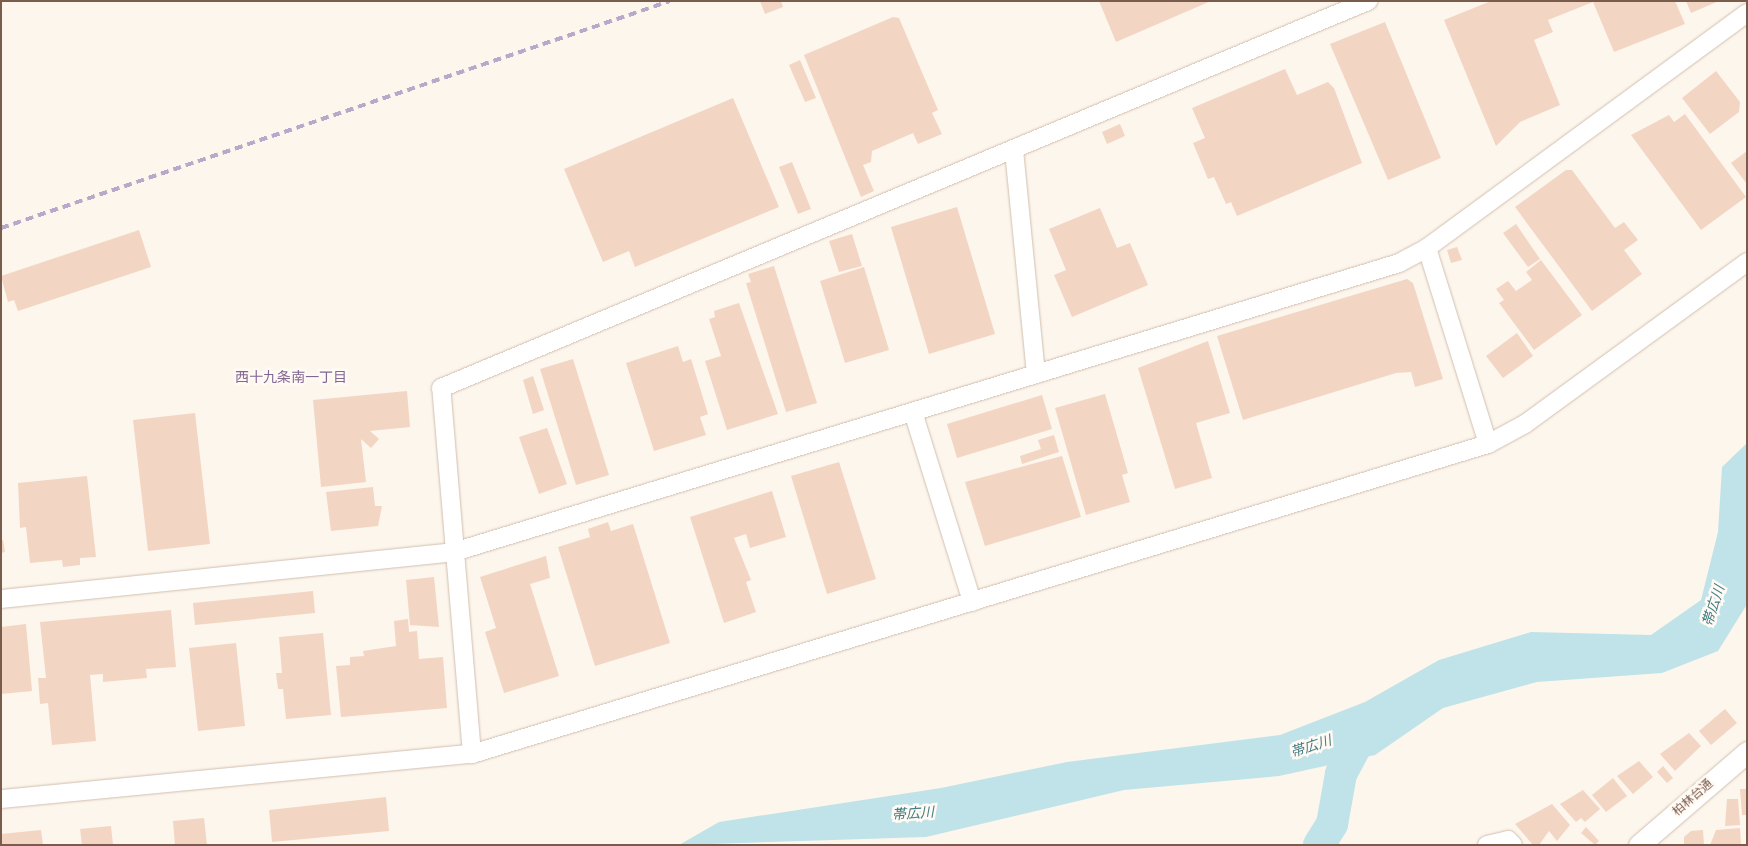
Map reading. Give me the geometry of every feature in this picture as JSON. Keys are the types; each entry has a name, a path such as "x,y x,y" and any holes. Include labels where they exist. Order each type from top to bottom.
{"street":[{"path":"472,754 441,388 1368,1"},
{"path":"1,599 454,552 1399,263 1427,248 1747,13"},
{"path":"1014,150 1036,374"},
{"path":"1427,248 1488,444"},
{"path":"1,799 472,754 1488,444 1525,424 1747,262"},
{"path":"913,412 972,602"},
{"name":"柏林台通","path":"1639,845 1747,752"},
{"path":"1487,845 1508,840 1513,845"}],"water":[{"name":"帯広川","path":"1747,443 1746,606 1718,651 1662,673 1537,682 1443,708 1375,755 1279,776 1124,790 926,837 679,845 719,822 941,788 1067,762 1280,735 1365,702 1439,660 1531,632 1651,635 1701,600 1718,532 1722,467"}],"building":[{"path":"760,1 781,1 783,7 765,14"},
{"path":"1099,1 1211,1 1116,42"},
{"path":"1491,1 1675,1 1685,24 1614,52 1593,2 1548,20 1553,32 1534,40 1560,105 1520,122 1496,146 1444,20"},
{"path":"1686,1 1719,1 1691,13"},
{"path":"893,17 899,18 938,110 932,113 942,134 918,144 913,133 872,151 871,162 863,165 874,191 861,197 804,55"},
{"path":"1385,22 1441,158 1388,180 1330,44"},
{"path":"800,60 816,98 805,102 789,65"},
{"path":"1285,69 1297,95 1328,82 1334,88 1362,163 1237,216 1231,202 1226,204 1214,177 1208,179 1193,143 1205,138 1192,108"},
{"path":"1716,71 1740,102 1739,112 1710,134 1682,98"},
{"path":"733,98 779,207 635,267 629,251 603,262 564,169"},
{"path":"1685,114 1746,197 1701,230 1631,135 1669,115 1674,122"},
{"path":"1120,124 1125,136 1107,144 1102,132"},
{"path":"1747,151 1747,184 1731,163"},
{"path":"792,162 811,209 798,214 779,167"},
{"path":"1566,170 1572,170 1615,228 1624,222 1638,240 1624,250 1642,274 1592,311 1515,207"},
{"path":"957,207 995,334 929,354 891,227"},
{"path":"1100,208 1117,248 1130,243 1148,285 1072,317 1054,275 1066,270 1049,229"},
{"path":"1516,224 1540,259 1528,267 1503,233"},
{"path":"139,230 151,267 18,311 14,300 8,302 1,276"},
{"path":"852,234 862,266 839,272 829,241"},
{"path":"1457,247 1462,260 1451,263 1447,250"},
{"path":"1541,260 1582,315 1534,350 1499,303 1504,300 1496,289 1508,281 1516,291 1532,280 1526,272"},
{"path":"774,266 817,403 786,412 746,283 751,282 748,274"},
{"path":"864,267 889,350 845,363 820,281"},
{"path":"1407,279 1413,283 1443,379 1415,387 1411,372 1396,373 1243,420 1217,336"},
{"path":"739,303 778,414 727,430 705,361 721,356 709,319 715,317 714,311"},
{"path":"1517,333 1533,356 1503,378 1486,356"},
{"path":"1208,341 1230,413 1196,423 1212,478 1175,489 1138,368"},
{"path":"678,346 683,362 691,359 708,414 700,417 706,435 654,451 626,363"},
{"path":"573,359 609,475 576,485 540,369"},
{"path":"533,376 544,410 533,414 523,380"},
{"path":"407,391 410,427 370,431 379,439 371,448 361,439 366,482 321,487 313,400"},
{"path":"1105,394 1128,473 1122,475 1130,502 1086,515 1055,408"},
{"path":"1042,395 1052,429 957,458 947,424"},
{"path":"195,413 210,544 148,551 133,420"},
{"path":"547,428 567,484 539,494 519,437"},
{"path":"1054,435 1059,452 1022,464 1020,456 1041,449 1038,440"},
{"path":"1062,456 1081,517 985,546 965,482"},
{"path":"839,462 876,579 827,594 791,476"},
{"path":"87,476 96,557 80,558 80,565 63,567 62,560 30,563 26,527 20,528 18,483"},
{"path":"373,487 375,506 382,506 378,526 331,531 326,492"},
{"path":"772,491 786,537 750,548 746,534 734,538 751,580 746,582 756,612 724,623 690,517"},
{"path":"608,522 611,531 633,524 670,643 595,666 558,547 590,537 588,529"},
{"path":"1,540 3,540 5,552 1,553"},
{"path":"546,556 550,578 530,584 559,676 504,693 485,632 496,628 480,577"},
{"path":"434,577 439,627 410,625 406,580"},
{"path":"313,591 315,613 195,625 193,603"},
{"path":"171,610 176,667 146,669 147,678 103,682 103,674 90,675 96,741 52,745 48,703 40,704 38,678 46,678 40,622"},
{"path":"408,619 409,632 417,631 419,659 443,657 447,708 341,717 336,666 350,665 350,657 364,656 363,651 396,646 394,621"},
{"path":"26,624 32,691 1,694 1,627"},
{"path":"323,633 331,715 286,719 283,689 278,689 276,673 282,673 279,637"},
{"path":"236,643 245,726 198,731 189,648"},
{"path":"1725,709 1737,723 1711,745 1699,731"},
{"path":"1689,733 1701,746 1675,771 1660,754"},
{"path":"1639,761 1653,777 1633,794 1617,776"},
{"path":"1663,766 1673,778 1667,783 1657,772"},
{"path":"1613,778 1627,796 1606,812 1592,795"},
{"path":"1740,789 1747,789 1747,815 1742,815"},
{"path":"1583,790 1600,809 1585,822 1581,818 1576,822 1560,804"},
{"path":"386,797 389,831 272,842 269,810"},
{"path":"1727,799 1738,799 1740,825 1725,826"},
{"path":"1552,804 1570,825 1557,841 1549,831 1539,845 1533,845 1515,824"},
{"path":"204,818 207,845 175,845 173,821"},
{"path":"111,826 113,845 82,845 80,829"},
{"path":"1586,827 1599,841 1595,845 1581,833"},
{"path":"1740,828 1741,845 1710,845 1716,830"},
{"path":"41,830 43,845 1,845 1,834"},
{"path":"1703,830 1704,845 1684,845 1684,837 1691,831"}],"waterway":[{"path":"1319,845 1332,824 1341,774 1358,742 1376,727"}],"railway":[{"path":"1,228 670,1"}],"district":[{"name":"西十九条南一丁目","path":"291,378"}]}
